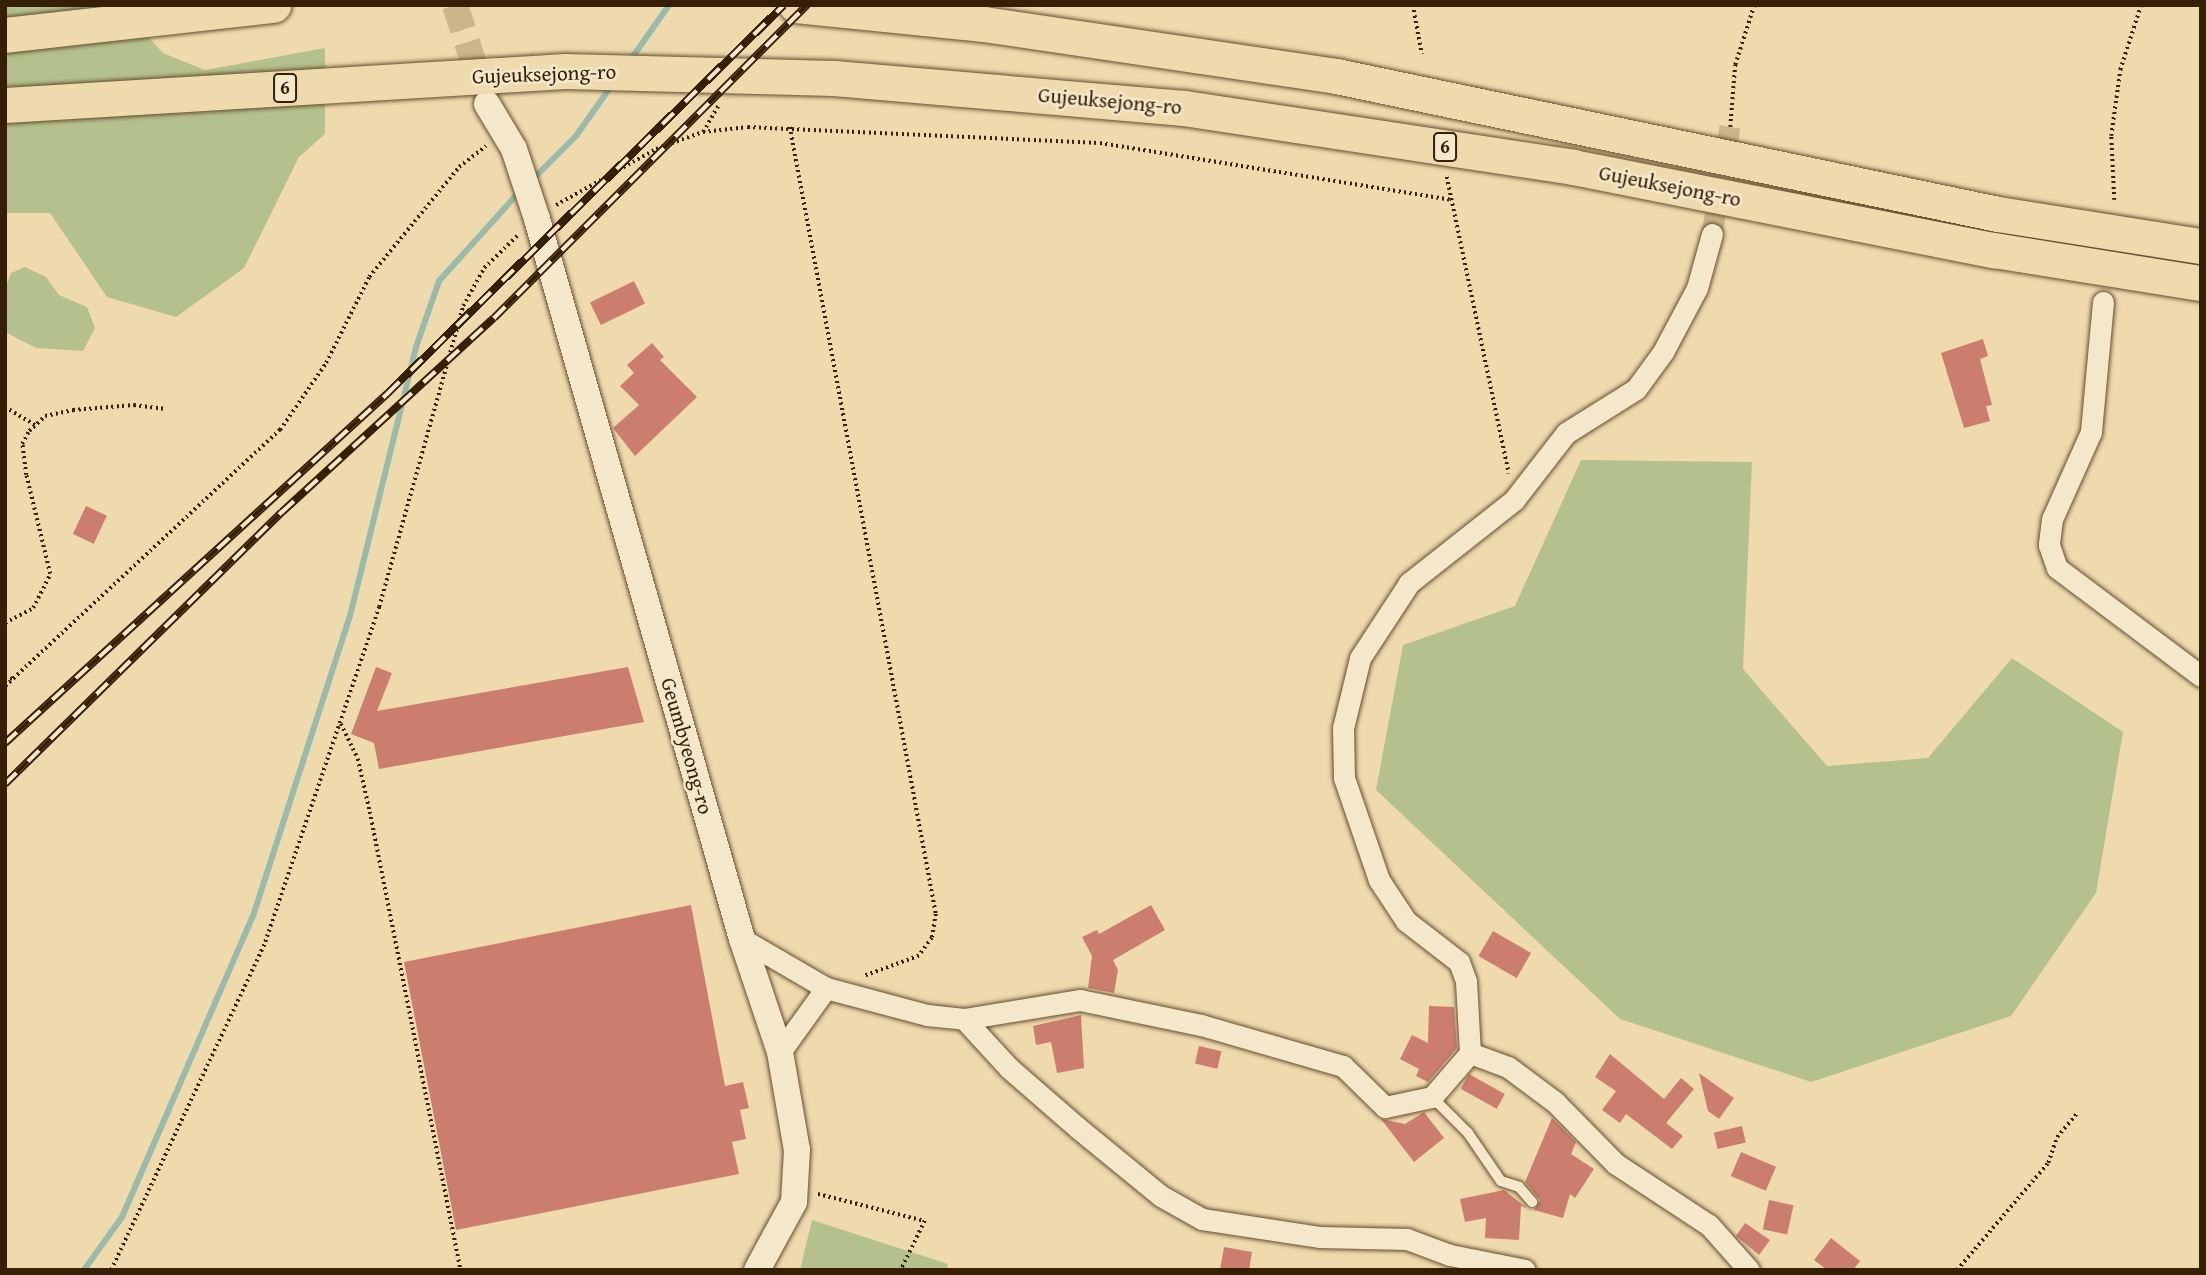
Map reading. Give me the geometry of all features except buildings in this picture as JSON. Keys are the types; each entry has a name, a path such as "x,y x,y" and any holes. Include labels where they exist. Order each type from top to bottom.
{"highway":[{"path":"5,35 273,5"},
{"name":"Gujeuksejong-ro","path":"796,5 985,24 1336,76 1998,214 2201,246"},
{"name":"Gujeuksejong-ro","path":"5,105 565,71 834,78 1184,107 1573,167 1994,250 2201,283"}],"street":[{"path":"487,104 509,141"},
{"name":"Geumbyeong-ro","path":"509,141 537,219 742,939 780,1052 797,1150 794,1186 784,1224 757,1270"},
{"path":"742,939 783,968 826,988 927,1015 964,1019 1080,1000 1138,1009 1343,1066 1385,1107 1432,1097 1470,1053 1466,981 1459,961 1406,921 1380,880 1344,778 1343,728 1360,657 1409,583 1514,500 1566,433 1636,389 1663,352 1697,288 1712,234"},
{"path":"2103,302 2091,432 2052,519 2049,545 2057,568 2201,676"},
{"path":"780,1052 826,988"},
{"path":"964,1019 1009,1068 1078,1128 1161,1196 1202,1219 1319,1237 1407,1239 1450,1255 1525,1270"},
{"path":"1470,1053 1508,1067 1555,1102 1616,1164 1709,1225 1749,1270"}],"lane":[{"path":"1432,1097 1468,1133 1501,1181 1519,1187 1532,1202"}],"path":[{"path":"1413,5 1422,54"},
{"path":"1730,127 1735,65 1754,5"},
{"path":"2114,200 2114,110 2120,70 2141,5"},
{"path":"703,132 722,99"},
{"path":"790,127 936,914 932,938 919,956 826,988"},
{"path":"111,1270 265,942 341,724 463,306 484,268 537,219 574,191 703,132 790,127 1100,143 1452,200"},
{"path":"5,686 280,430 326,363 369,276 459,167 509,141"},
{"path":"1446,170 1514,500"},
{"path":"5,623 33,608 50,574 22,444 35,425 45,416 73,410 134,405 166,409"},
{"path":"5,407 35,425"},
{"path":"5,677 13,679"},
{"path":"341,724 358,759 370,812 461,1270"},
{"path":"1957,1270 2048,1163 2057,1138 2076,1114"},
{"path":"794,1186 856,1207 925,1221 901,1270"}],"green space":[{"path":"5,5 119,5 163,53 205,70 325,48 325,134 299,157 244,268 176,317 107,297 50,213 5,213"},
{"path":"25,267 46,277 59,295 87,307 95,328 83,351 36,348 5,332 5,289 11,273"},
{"path":"1581,460 1752,462 1743,669 1827,766 1928,758 2012,658 2123,732 2096,893 2011,1016 1811,1082 1620,1019 1376,790 1403,645 1515,606"},
{"path":"812,1220 948,1264 946,1270 800,1270"}],"waterway":[{"path":"629,62 669,5"},
{"path":"531,181 576,136 612,85"},
{"path":"84,1270 122,1217 254,913 350,616 416,347 439,281 521,190"}],"tunnel":[{"path":"455,5 483,92"},
{"path":"1712,234 1730,127"}],"railway":[{"path":"5,743 388,393 784,5"},
{"path":"5,784 282,512 494,318 807,5"}]}
